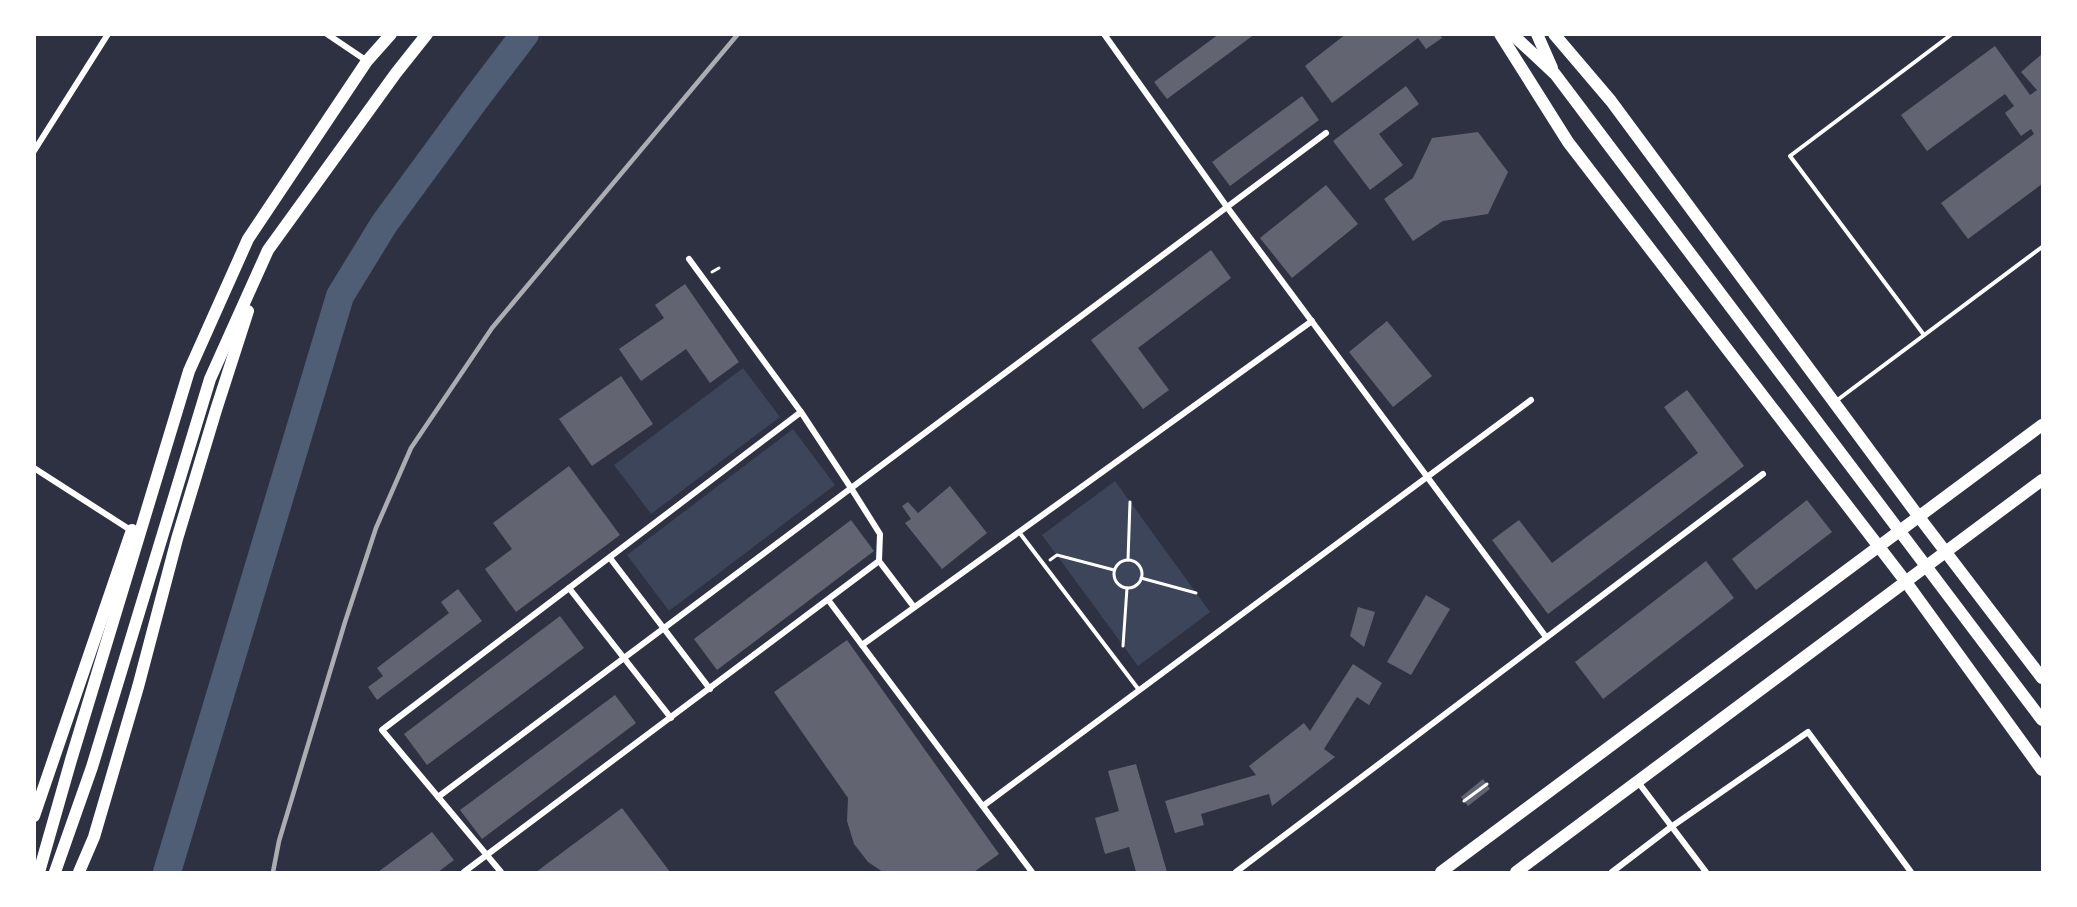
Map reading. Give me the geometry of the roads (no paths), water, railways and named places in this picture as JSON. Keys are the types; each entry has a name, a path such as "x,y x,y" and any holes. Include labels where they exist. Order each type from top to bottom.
{"main road":[{"path":"39,873 189,371 248,240 366,62 391,34"},
{"path":"55,873 92,766 210,379 268,250 396,73 427,34"},
{"path":"1500,34 1568,142 1906,582 2043,770"},
{"path":"1512,34 1555,74 2043,720"},
{"path":"1537,34 1555,74"},
{"path":"1554,34 1611,101 1919,517 2043,678"},
{"path":"79,873 94,837 216,410 268,250"},
{"path":"34,816 152,470 181,397"},
{"path":"1441,873 2043,425"},
{"path":"1516,873 2043,480"}],"street":[{"path":"34,151 108,34"},
{"path":"327,34 366,62"},
{"path":"1104,34 1227,207 1546,637"},
{"path":"438,797 1326,133"},
{"path":"689,258 801,412 851,488 880,534 879,561 914,608"},
{"path":"862,645 1312,321"},
{"path":"983,806 1531,400"},
{"path":"501,873 382,730 801,412"},
{"path":"34,468 132,531"},
{"path":"1236,873 1763,474"},
{"path":"610,558 710,689"},
{"path":"464,873 829,601 879,561"},
{"path":"570,588 671,718"},
{"path":"829,601 1032,873"},
{"path":"1612,873 1671,827 1808,732 1911,873"},
{"path":"1638,783 1706,873"}],"lane":[{"path":"1924,335 1790,156 1952,34"},
{"path":"1835,402 2043,247"},
{"path":"1019,532 1139,691"}],"waterway":[{"path":"167,872 340,296 384,224 525,34"}],"railway":[{"path":"273,872 279,841 345,622 376,528 411,448 492,328 738,34"}]}
